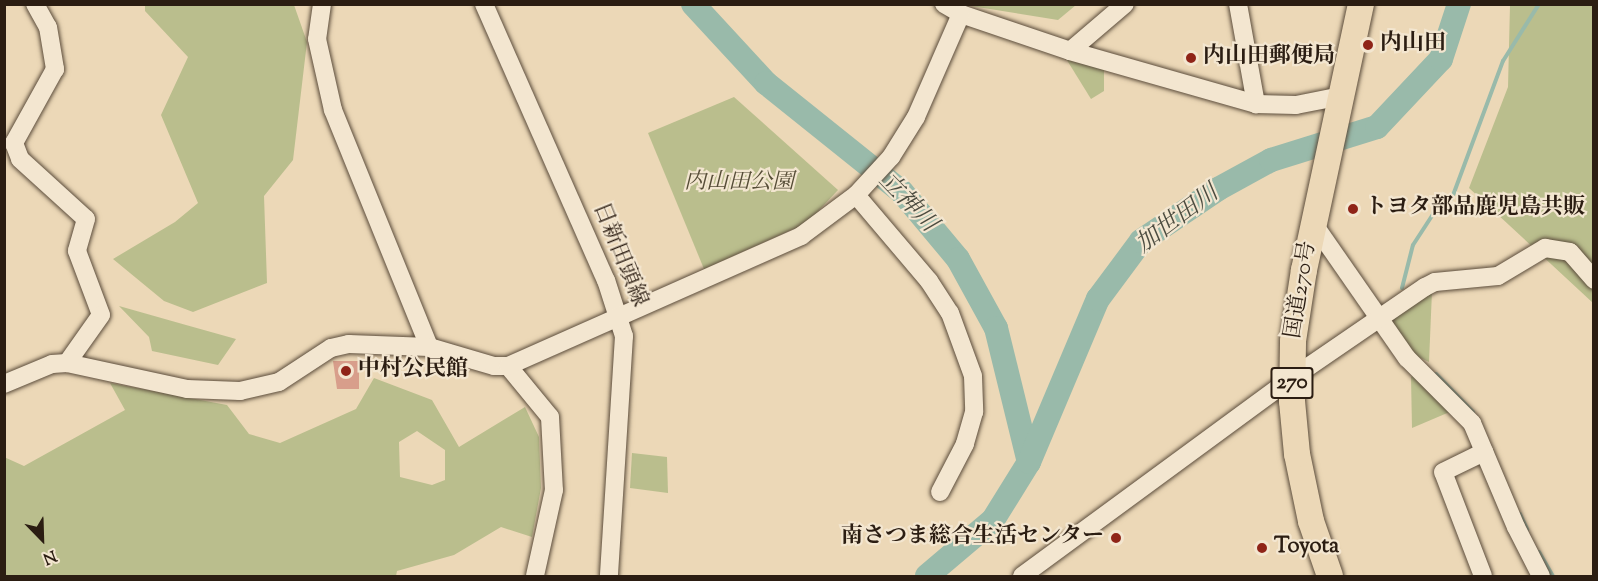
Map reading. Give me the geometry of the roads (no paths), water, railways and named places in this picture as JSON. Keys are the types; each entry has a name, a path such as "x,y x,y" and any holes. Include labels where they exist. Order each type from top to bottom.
{"highway":[{"name":"国道270号","path":"1330,576 1303,488 1293,428 1292,378 1298,308 1313,224 1361,4"}],"street":[{"path":"35,4 48,27 55,69 14,143 20,159 86,219 77,251 101,315 67,363"},
{"path":"322,4 317,39 333,110 429,347"},
{"name":"日新田頭線","path":"484,4 606,280 624,336 609,576"},
{"path":"944,4 961,14 1070,51 1256,104 1340,103"},
{"path":"1070,51 1125,4"},
{"path":"1238,4 1256,104"},
{"path":"4,384 52,364 67,363 188,389 240,391 279,382 331,348 349,344 429,347 494,366 508,366 619,319 801,236 860,191 893,154 916,117 961,14"},
{"path":"860,191 939,297 963,342 973,376 974,412 965,444 940,492"},
{"path":"1313,224 1377,319 1407,358 1467,416 1541,576"},
{"path":"1022,576 1292,378 1435,282 1498,276 1545,248 1570,252 1593,280"},
{"path":"508,366 550,417 554,490 535,576"},
{"path":"1483,576 1443,472 1484,452"}],"waterway":[{"name":"立神川","path":"693,4 766,83 902,192 958,259 996,328 1029,462"},
{"name":"加世田川","path":"927,576 993,520 1029,462 1098,299 1141,241 1218,189 1271,160 1377,127 1441,59 1459,4"},
{"path":"1402,288 1413,245 1433,214 1436,203 1449,202 1452,198 1503,61 1539,4"},
{"path":"1436,374 1473,412"},
{"path":"1520,514 1527,529"},
{"path":"1539,552 1553,576"}],"place":[{"name":"内山田","path":"1368,45"},
{"name":"内山田郵便局","path":"1191,58"},
{"name":"トヨタ部品鹿児島共販","path":"1353,209"},
{"name":"中村公民館","path":"346,371"},
{"name":"南さつま総合生活センター","path":"1116,538"},
{"name":"Toyota","path":"1262,548"}],"park label":[{"name":"内山田公園","path":"739,184"}]}
